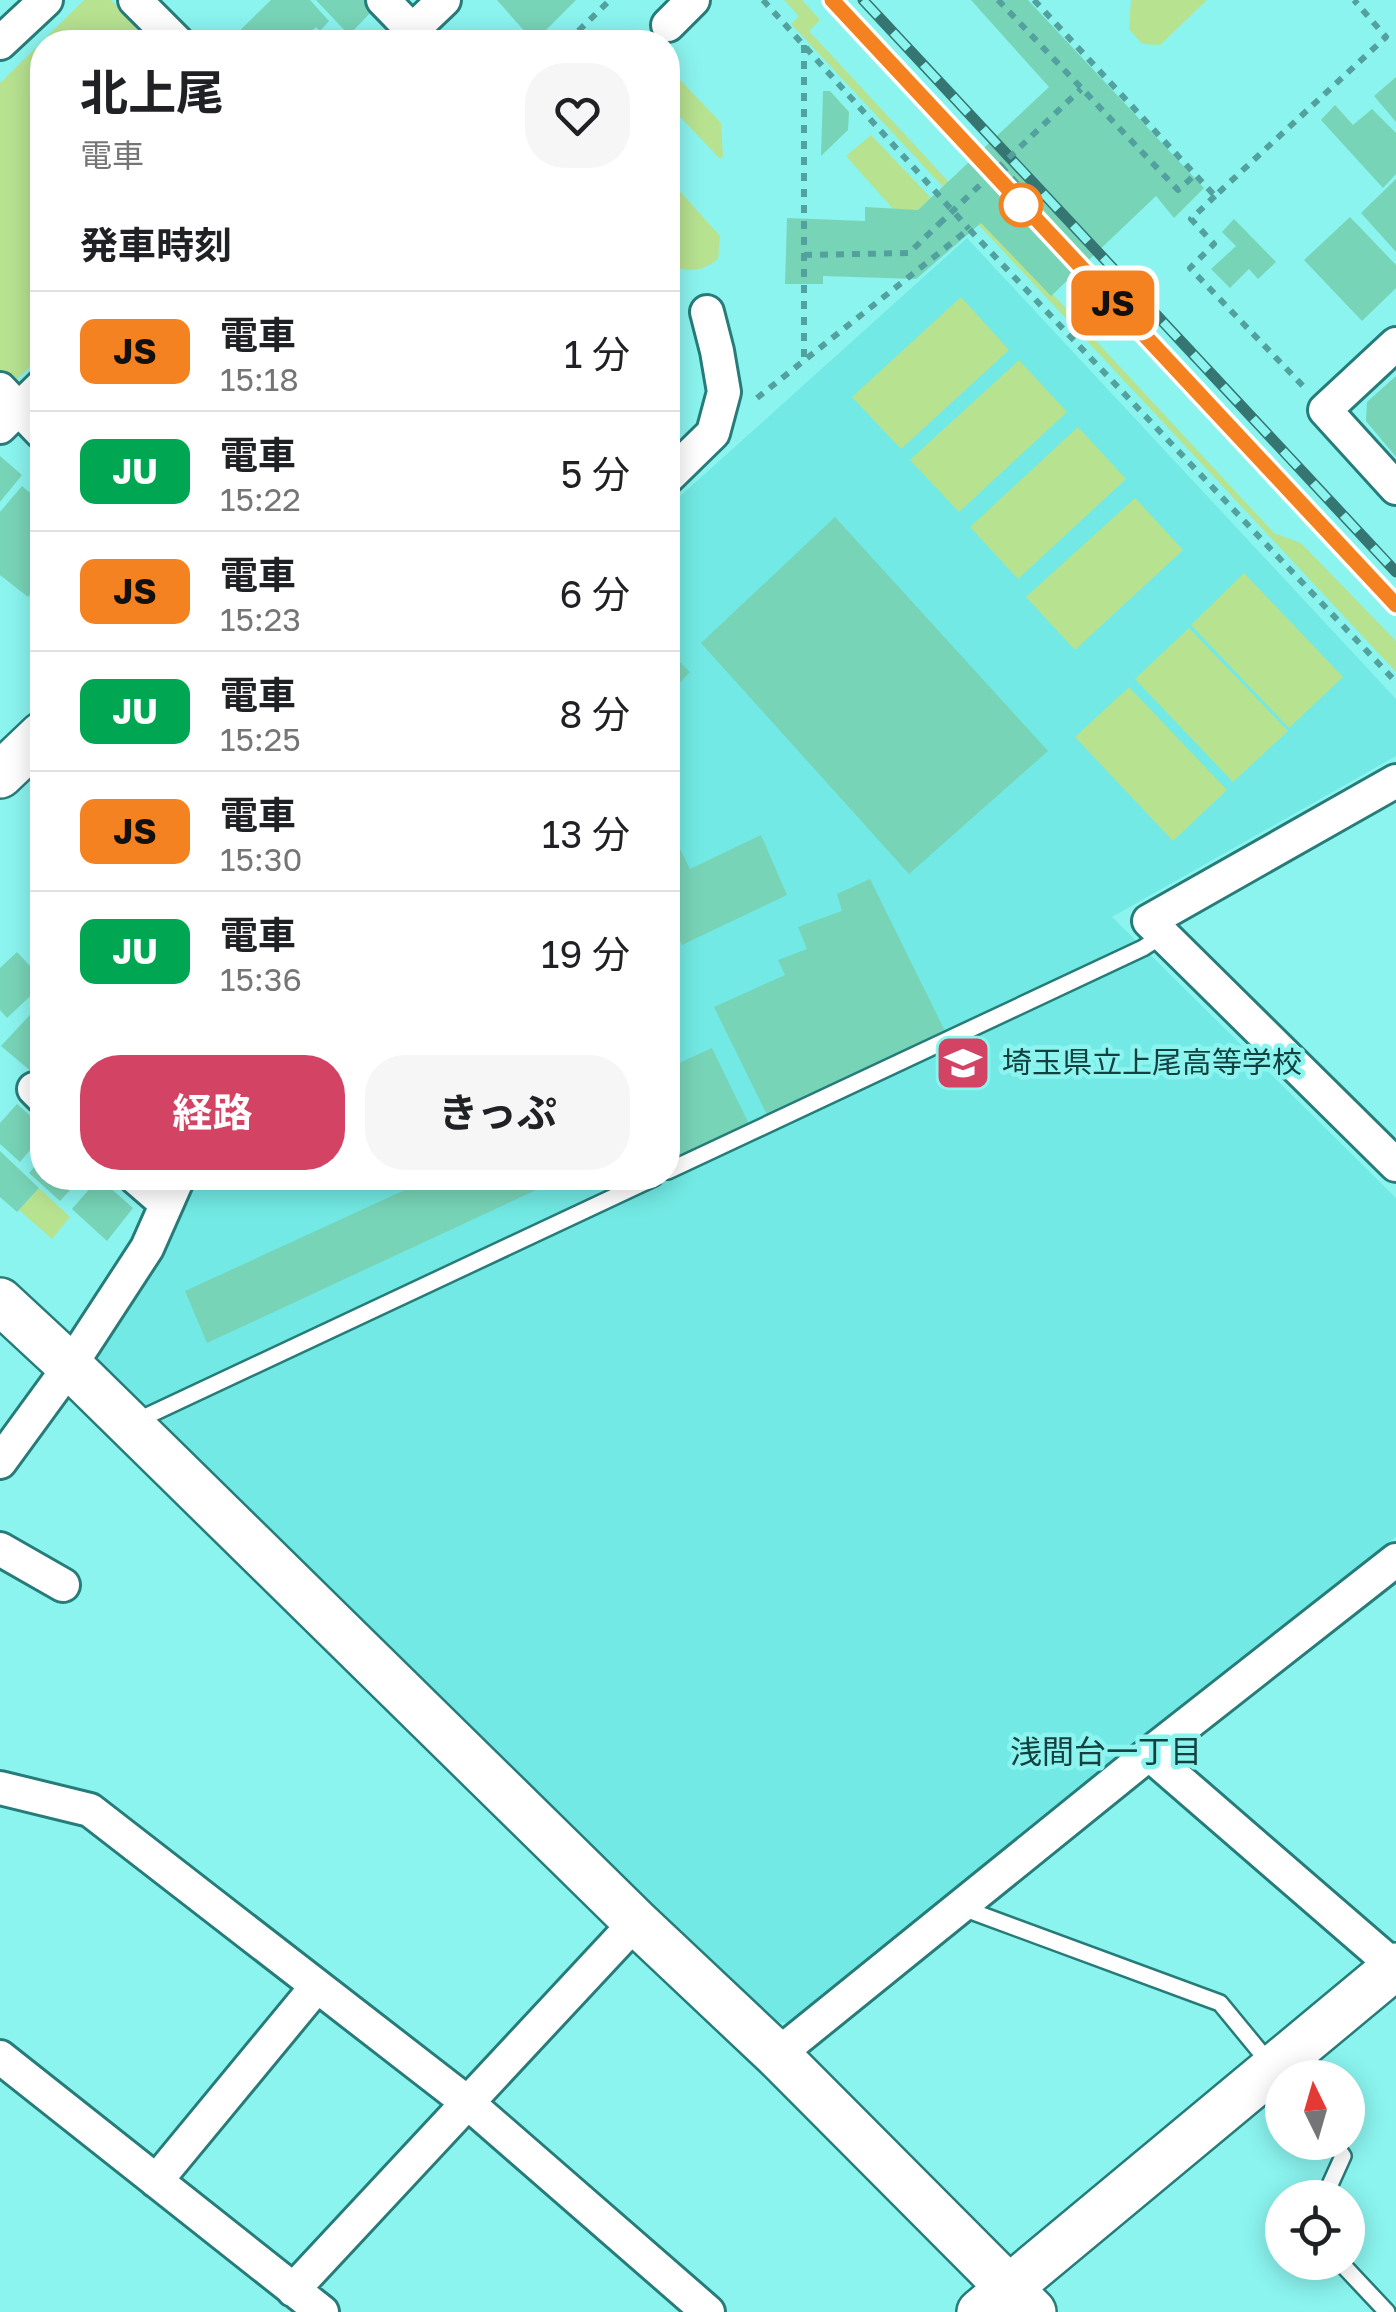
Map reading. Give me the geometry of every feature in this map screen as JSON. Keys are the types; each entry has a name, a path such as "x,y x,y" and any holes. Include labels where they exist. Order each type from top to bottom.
{"street":[{"path":"0,42 46,0"},
{"path":"135,0 165,30"},
{"path":"382,0 402,30"},
{"path":"412,30 444,0"},
{"path":"668,25 693,0"},
{"path":"680,465 713,433 724,392 707,312"},
{"path":"1396,344 1326,410 1396,488"},
{"path":"0,775 30,746"},
{"path":"1396,781 1148,921 1396,1165"},
{"path":"0,1462 70,1366 147,1248 172,1191"},
{"path":"0,1301 777,2055 1008,2304 1265,2085"},
{"path":"0,1549 62,1586"},
{"path":"777,2055 1396,1560"},
{"path":"1149,1754 1396,1967 1293,2060"},
{"path":"0,1788 90,1810 468,2103 708,2312"},
{"path":"294,2290 636,1922"},
{"path":"156,2181 317,1986"},
{"path":"0,2057 322,2312"}],"lane":[{"path":"680,1165 1143,948 1163,935"},
{"path":"132,1426 148,1415 628,1190"},
{"path":"960,1907 1220,2003 1267,2060"},
{"path":"1357,2280 1387,2312"}],"path":[{"path":"579,30 610,0"},
{"path":"764,0 969,228 1396,682"},
{"path":"998,0 1178,190 1196,174"},
{"path":"1034,0 1215,196"},
{"path":"1326,410 1190,268 1214,244 1192,219 1386,37 1354,0"},
{"path":"804,45 804,360"},
{"path":"804,255 908,253 1081,88"},
{"path":"1001,166 1030,198"},
{"path":"713,433 969,228"}],"shaded area":[{"name":"埼玉県立上尾高等学校","path":"967,238 1396,699 1396,756 1112,917 1396,1198 1396,1537 792,2023 774,2022 98,1366 95,1350 175,1223 191,1190 680,1190 680,496"}],"green space":[{"path":"84,0 111,0 140,30 54,30"},
{"path":"784,0 802,0 820,20 809,31 1274,533 1301,543 1396,641 1396,672 791,24 799,16"},
{"path":"1131,0 1207,0 1160,45 1142,44 1129,29"},
{"path":"30,53 30,367 13,383 0,370 0,83"},
{"path":"680,80 721,123 723,156 719,158 680,117"},
{"path":"871,135 931,198 918,210 893,209 846,156"},
{"path":"680,191 720,236 718,259 694,270 680,268"},
{"path":"961,297 1009,350 901,449 852,397"},
{"path":"1019,360 1067,412 959,512 910,460"},
{"path":"1078,427 1126,479 1018,579 970,527"},
{"path":"1135,498 1183,550 1075,650 1026,597"},
{"path":"1244,573 1343,677 1289,728 1191,625"},
{"path":"1189,628 1288,731 1233,782 1135,679"},
{"path":"1129,687 1227,790 1173,841 1075,737"},
{"path":"41,1190 70,1217 52,1239 19,1210"}],"building":[{"path":"271,0 310,0 329,21 321,30 316,27 240,30"},
{"path":"316,0 364,0 373,10 354,30 344,30"},
{"path":"497,0 576,0 546,30 523,30"},
{"path":"971,0 1028,0 1204,188 1174,218 1156,196 1051,296 981,223 916,279 823,276 823,284 785,284 787,218 865,221 865,207 918,210 1049,87"},
{"path":"1396,77 1396,122 1374,96"},
{"path":"823,91 830,91 849,112 848,130 821,156"},
{"path":"1335,105 1353,125 1372,109 1396,133 1396,174 1383,188 1321,120"},
{"path":"1396,179 1396,252 1361,213"},
{"path":"1350,217 1396,265 1396,288 1362,321 1304,260"},
{"path":"1234,219 1276,262 1258,279 1249,269 1230,288 1211,269 1236,246 1222,232"},
{"path":"1396,376 1396,457 1366,421 1367,402"},
{"path":"0,456 22,475 0,502"},
{"path":"22,486 30,493 28,597 0,575 0,512"},
{"path":"835,517 1048,751 909,874 701,643"},
{"path":"680,662 690,672 680,682"},
{"path":"761,835 787,895 682,945 680,849 690,869"},
{"path":"870,879 946,1033 769,1119 714,1007 785,975 778,960 807,949 798,927 842,911 837,894"},
{"path":"17,952 30,966 30,996 7,1018 0,1010 0,968"},
{"path":"30,1015 30,1070 1,1046"},
{"path":"712,1048 749,1124 680,1157 680,1063"},
{"path":"17,1104 30,1115 30,1150 20,1162 0,1144 0,1123"},
{"path":"0,1151 30,1179 30,1190 37,1190 17,1212 0,1197"},
{"path":"48,1190 70,1190 60,1201"},
{"path":"89,1190 113,1190 133,1208 107,1241 72,1209"},
{"path":"405,1190 536,1190 207,1343 185,1291"}],"railway":[{"path":"832,0 1396,605"},
{"path":"863,0 1396,572"}],"train":[{"name":"JS","path":"832,0 1396,605"}],"place":[{"name":"埼玉県立上尾高等学校","path":"963,1063"}],"district":[{"name":"浅間台一丁目","path":"1106,1752"}]}
